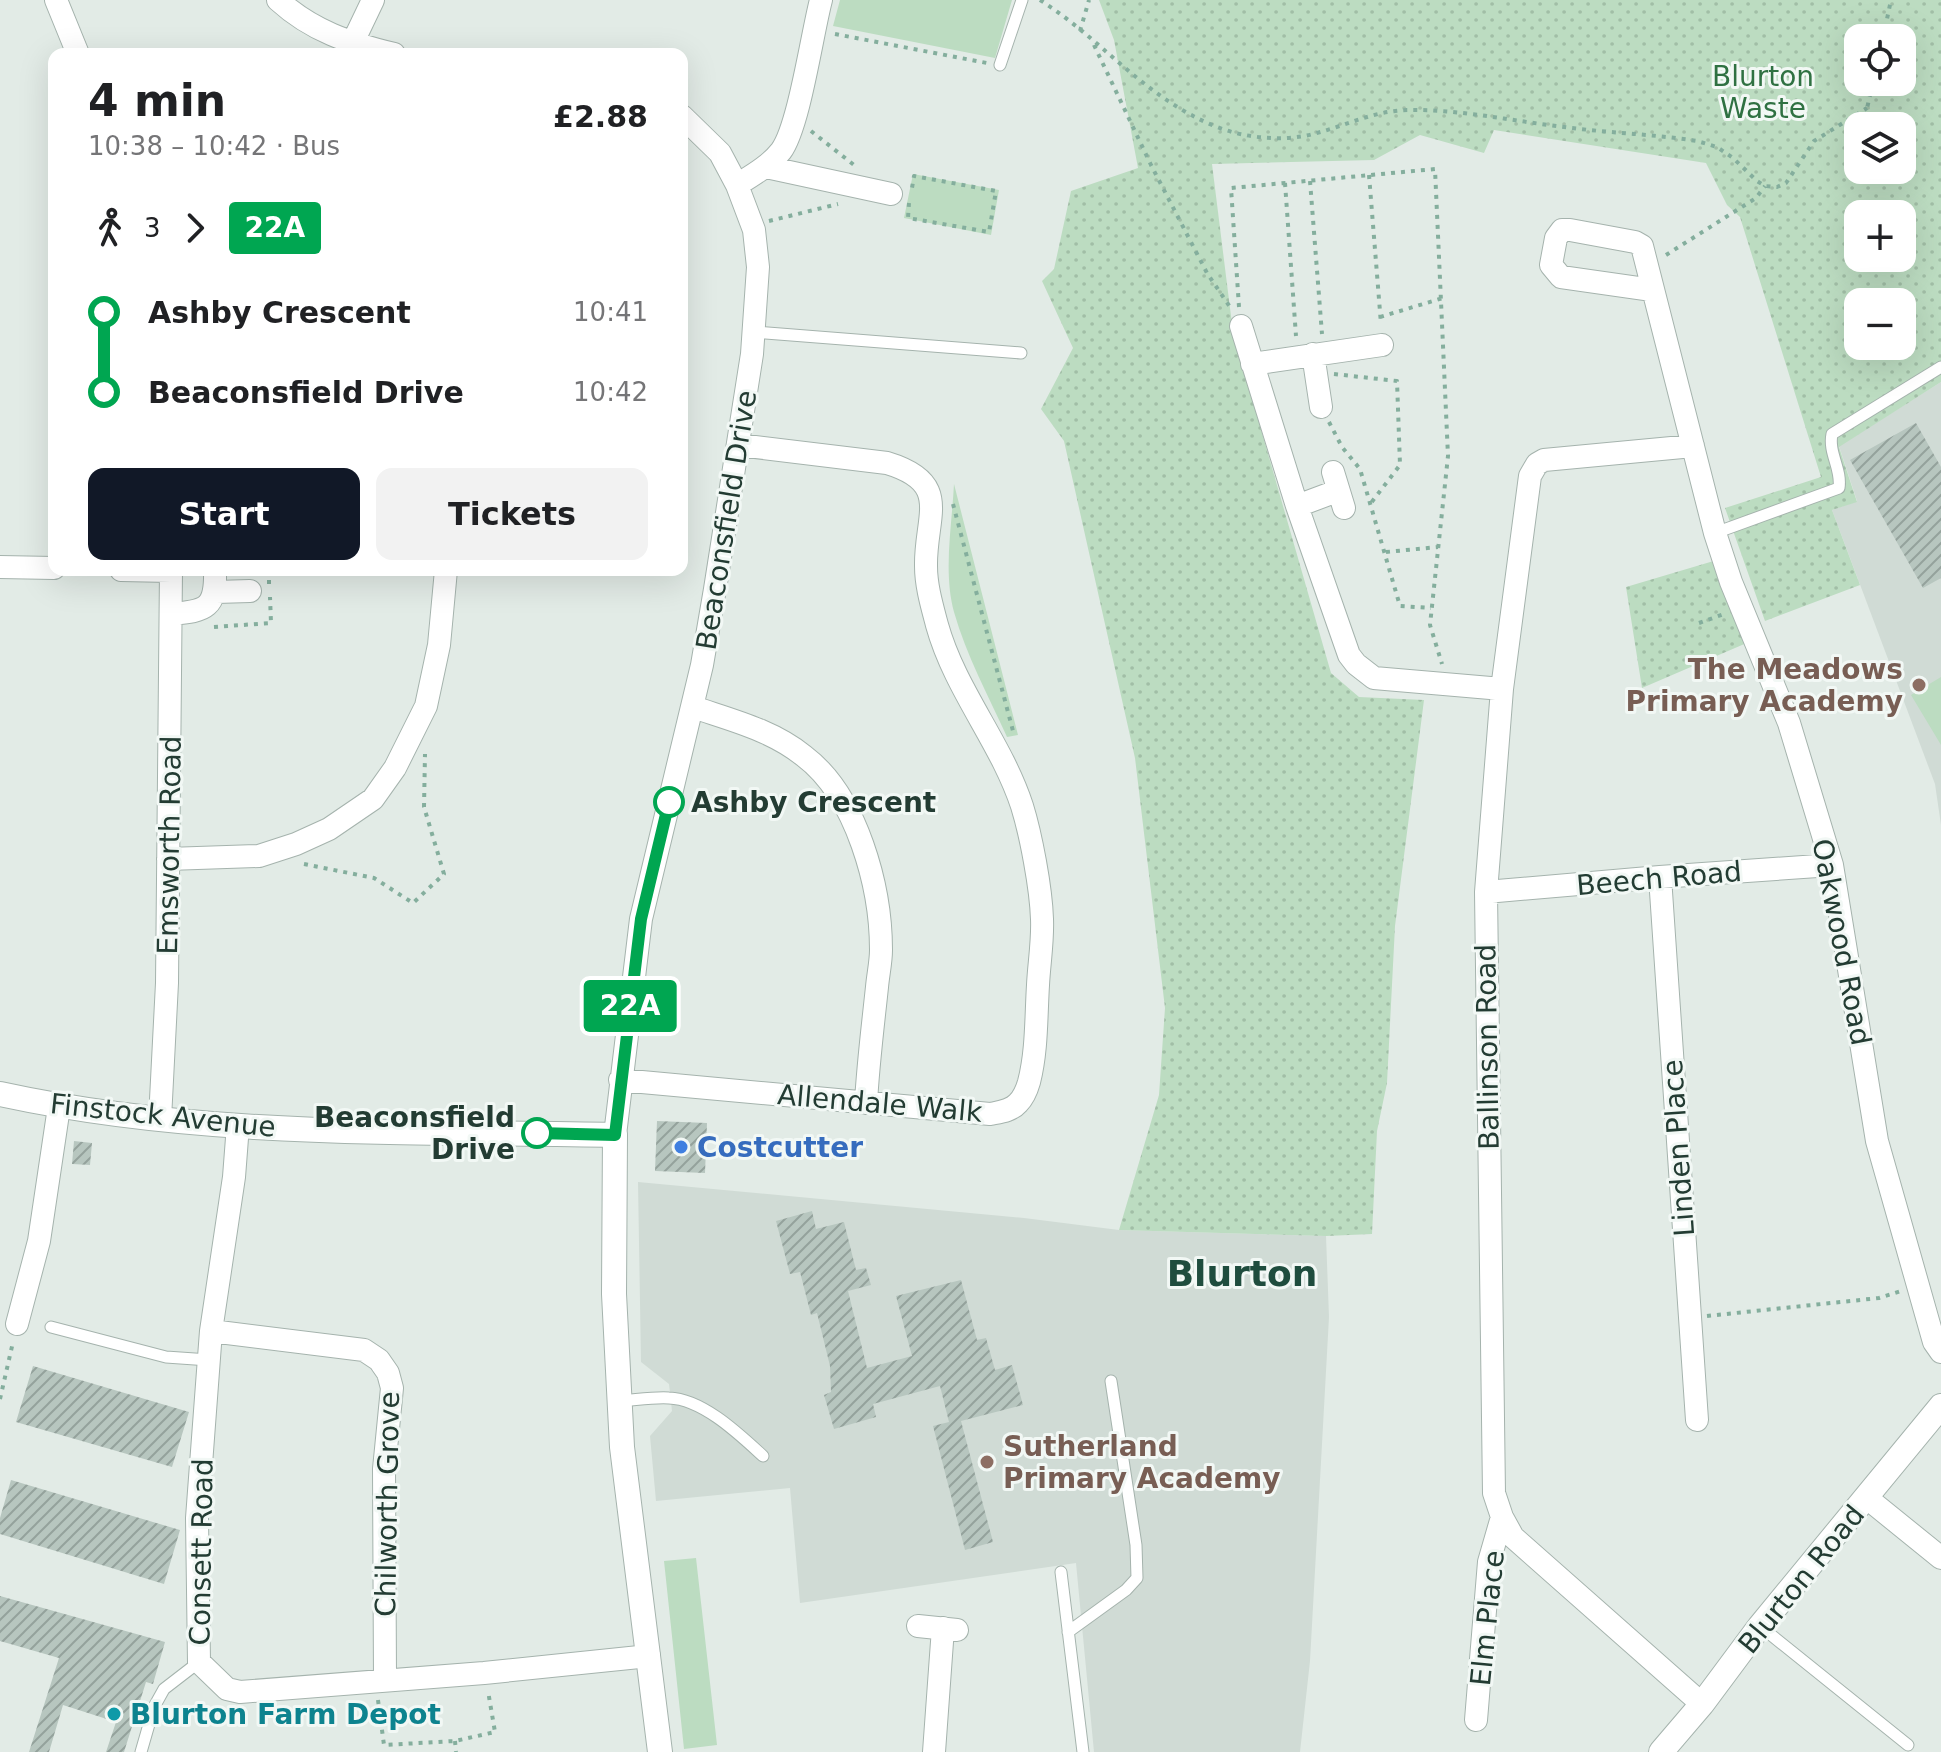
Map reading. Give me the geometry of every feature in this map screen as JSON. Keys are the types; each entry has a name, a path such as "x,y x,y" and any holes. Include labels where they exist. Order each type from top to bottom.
{"street":[{"path":"56,0 76,48"},
{"path":"278,0 300,20 352,44 369,48"},
{"path":"352,44 373,0"},
{"path":"737,185 766,167 784,148 795,118 821,0"},
{"name":"Beaconsfield Drive","path":"660,1752 624,1463 614,1294 615,1135 641,919 708,634 739,445 754,332 758,267 754,230 737,185 720,153 688,122"},
{"path":"766,167 901,195"},
{"path":"1649,266 1642,246 1635,242 1562,230 1556,238 1551,265 1561,277 1652,290"},
{"name":"Oakwood Road","path":"1649,266 1652,290 1715,533 1736,594 1789,723 1832,865 1877,1141 1934,1342 1941,1352"},
{"path":"1241,326 1297,506 1349,655 1374,678 1502,689"},
{"path":"1252,364 1312,359 1382,345"},
{"path":"1312,359 1321,407"},
{"path":"739,445 887,463 907,469 923,483"},
{"name":"Ballinson Road","path":"1693,446 1544,460 1530,476 1502,689 1486,892 1494,1493 1513,1537 1702,1704"},
{"name":"Allendale Walk","path":"620,1080 990,1114 1017,1105 1029,1083 1042,919 1029,830 1008,772 951,666 938,628 926,564 932,501 923,483"},
{"path":"1297,506 1338,490"},
{"path":"0,567 48,568"},
{"name":"Emsworth Road","path":"160,1119 167,983 171,576"},
{"path":"168,859 259,856 329,829 373,799 395,768 426,706 439,645 445,576"},
{"path":"171,622 209,605 215,581 250,591"},
{"path":"693,707 764,731 805,756 825,775 844,803 858,833 871,877 881,950 866,1103"},
{"name":"Beech Road","path":"1486,892 1832,865"},
{"name":"Linden Place","path":"1660,877 1697,1420"},
{"name":"Finstock Avenue","path":"0,1094 59,1107 238,1125 372,1131 615,1135"},
{"path":"17,1324 39,1241 59,1107"},
{"name":"Consett Road","path":"238,1125 234,1177 211,1331 197,1518 199,1662 227,1689 240,1692 484,1673 649,1656"},
{"name":"Chilworth Grove","path":"211,1331 364,1350 379,1360 388,1373 392,1388 384,1469 380,1679"},
{"name":"Blurton Road","path":"1661,1752 1941,1406"},
{"path":"1867,1498 1941,1558"},
{"name":"Elm Place","path":"1476,1720 1489,1562 1502,1517"},
{"path":"918,1626 950,1629 934,1752"}],"lane":[{"path":"1000,65 1022,0"},
{"path":"754,332 1021,353"},
{"path":"1715,533 1839,488 1840,479 1830,443 1832,434 1941,367"},
{"path":"51,1327 166,1357 209,1360"},
{"path":"1068,1632 1126,1590 1137,1578 1136,1545 1111,1381"},
{"path":"620,1401 679,1400 710,1413 735,1430 763,1456"},
{"path":"1061,1572 1083,1752"},
{"path":"1760,1626 1908,1745"},
{"path":"141,1752 154,1707 164,1689 199,1662"}],"path":[{"path":"1040,0 1143,85 1184,112 1220,128 1256,136 1281,138 1311,135 1364,116 1403,110 1446,111 1697,141 1717,147 1765,186 1777,187 1786,183 1814,141 1867,108"},
{"path":"1080,31 1089,0"},
{"path":"1886,24 1891,0"},
{"path":"813,30 1000,65"},
{"path":"1093,43 1200,259 1241,326"},
{"path":"1866,112 1870,96"},
{"path":"1369,175 1382,345"},
{"path":"914,176 996,191 989,232 908,218 901,195 914,176"},
{"path":"1310,181 1312,359"},
{"path":"1285,183 1312,359"},
{"path":"1649,266 1756,198 1765,186"},
{"path":"1380,317 1443,298"},
{"path":"1312,359 1368,376 1397,381 1400,465 1371,503"},
{"path":"1321,407 1342,447 1360,469 1400,606 1431,608"},
{"path":"923,483 952,497 1014,737"},
{"path":"1386,552 1438,547"},
{"path":"171,622 271,623 269,576"},
{"path":"302,864 374,878 413,903 444,874 424,807 425,749"},
{"path":"1690,1318 1879,1298 1918,1286"},
{"path":"0,1399 17,1324"},
{"path":"380,1679 384,1745 425,1744 495,1732 484,1673"},
{"path":"455,1741 456,1752"},
{"path":"425,1744 426,1752"}],"shaded area":[{"name":"The Meadows Primary Academy","path":"1941,382 1941,825 1935,784 1832,510 1857,501 1839,446"},
{"name":"Sutherland Primary Academy","path":"638,1182 1024,1218 1119,1230 1326,1236 1329,1317 1310,1661 1300,1752 1094,1752 1076,1563 800,1603 790,1488 656,1501 650,1436 672,1411 669,1384 641,1362"}],"green space":[{"path":"840,0 1012,0 995,58 833,26"},
{"name":"Blurton Waste","path":"1099,0 1941,0 1941,382 1839,447 1857,502 1832,510 1860,585 1765,621 1725,508 1821,477 1740,217 1727,205 1706,163 1494,130 1484,153 1420,135 1374,160 1212,164 1233,332 1331,673 1359,697 1424,700 1395,926 1387,1083 1377,1131 1372,1234 1326,1236 1119,1230 1159,1095 1165,1008 1135,758 1064,441 1041,409 1073,348 1042,281 1054,269 1071,191 1138,168 1114,40"},
{"path":"913,174 999,190 991,235 904,218"},
{"path":"954,484 1018,735 1007,737 971,660 954,612 949,565"},
{"path":"1717,560 1749,642 1642,688 1626,587"},
{"path":"1941,677 1941,745 1911,695"},
{"path":"696,1558 717,1745 684,1749 664,1561"}],"building":[{"path":"1916,423 1941,467 1941,578 1923,588 1850,460"},
{"name":"Costcutter","path":"657,1121 707,1123 705,1173 655,1171"},
{"path":"74,1141 92,1143 90,1165 72,1164"},
{"path":"812,1211 816,1229 844,1222 856,1270 866,1268 871,1285 848,1291 867,1368 912,1356 896,1296 961,1280 977,1340 986,1338 995,1370 1012,1365 1023,1405 961,1421 993,1542 965,1550 933,1426 949,1422 940,1386 873,1404 876,1417 834,1429 824,1395 831,1392 830,1366 817,1313 811,1315 800,1272 790,1274 776,1221"},
{"path":"33,1366 189,1412 172,1467 16,1422"},
{"path":"11,1480 180,1530 164,1584 0,1534 0,1518"},
{"path":"0,1596 165,1642 153,1684 146,1682 124,1752 106,1752 116,1722 63,1705 49,1752 29,1752 59,1658 0,1641"}],"bus line":[{"name":"22A","path":"537,1133 615,1135 641,919 669,802"}],"place":[{"name":"The Meadows Primary Academy","path":"1919,685"},
{"name":"Ashby Crescent","path":"669,802"},
{"name":"Beaconsfield Drive","path":"537,1133"},
{"name":"Costcutter","path":"681,1147"},
{"name":"Sutherland Primary Academy","path":"987,1462"},
{"name":"Blurton Farm Depot","path":"114,1714"}],"district":[{"name":"Blurton","path":"1242,1273"}]}
